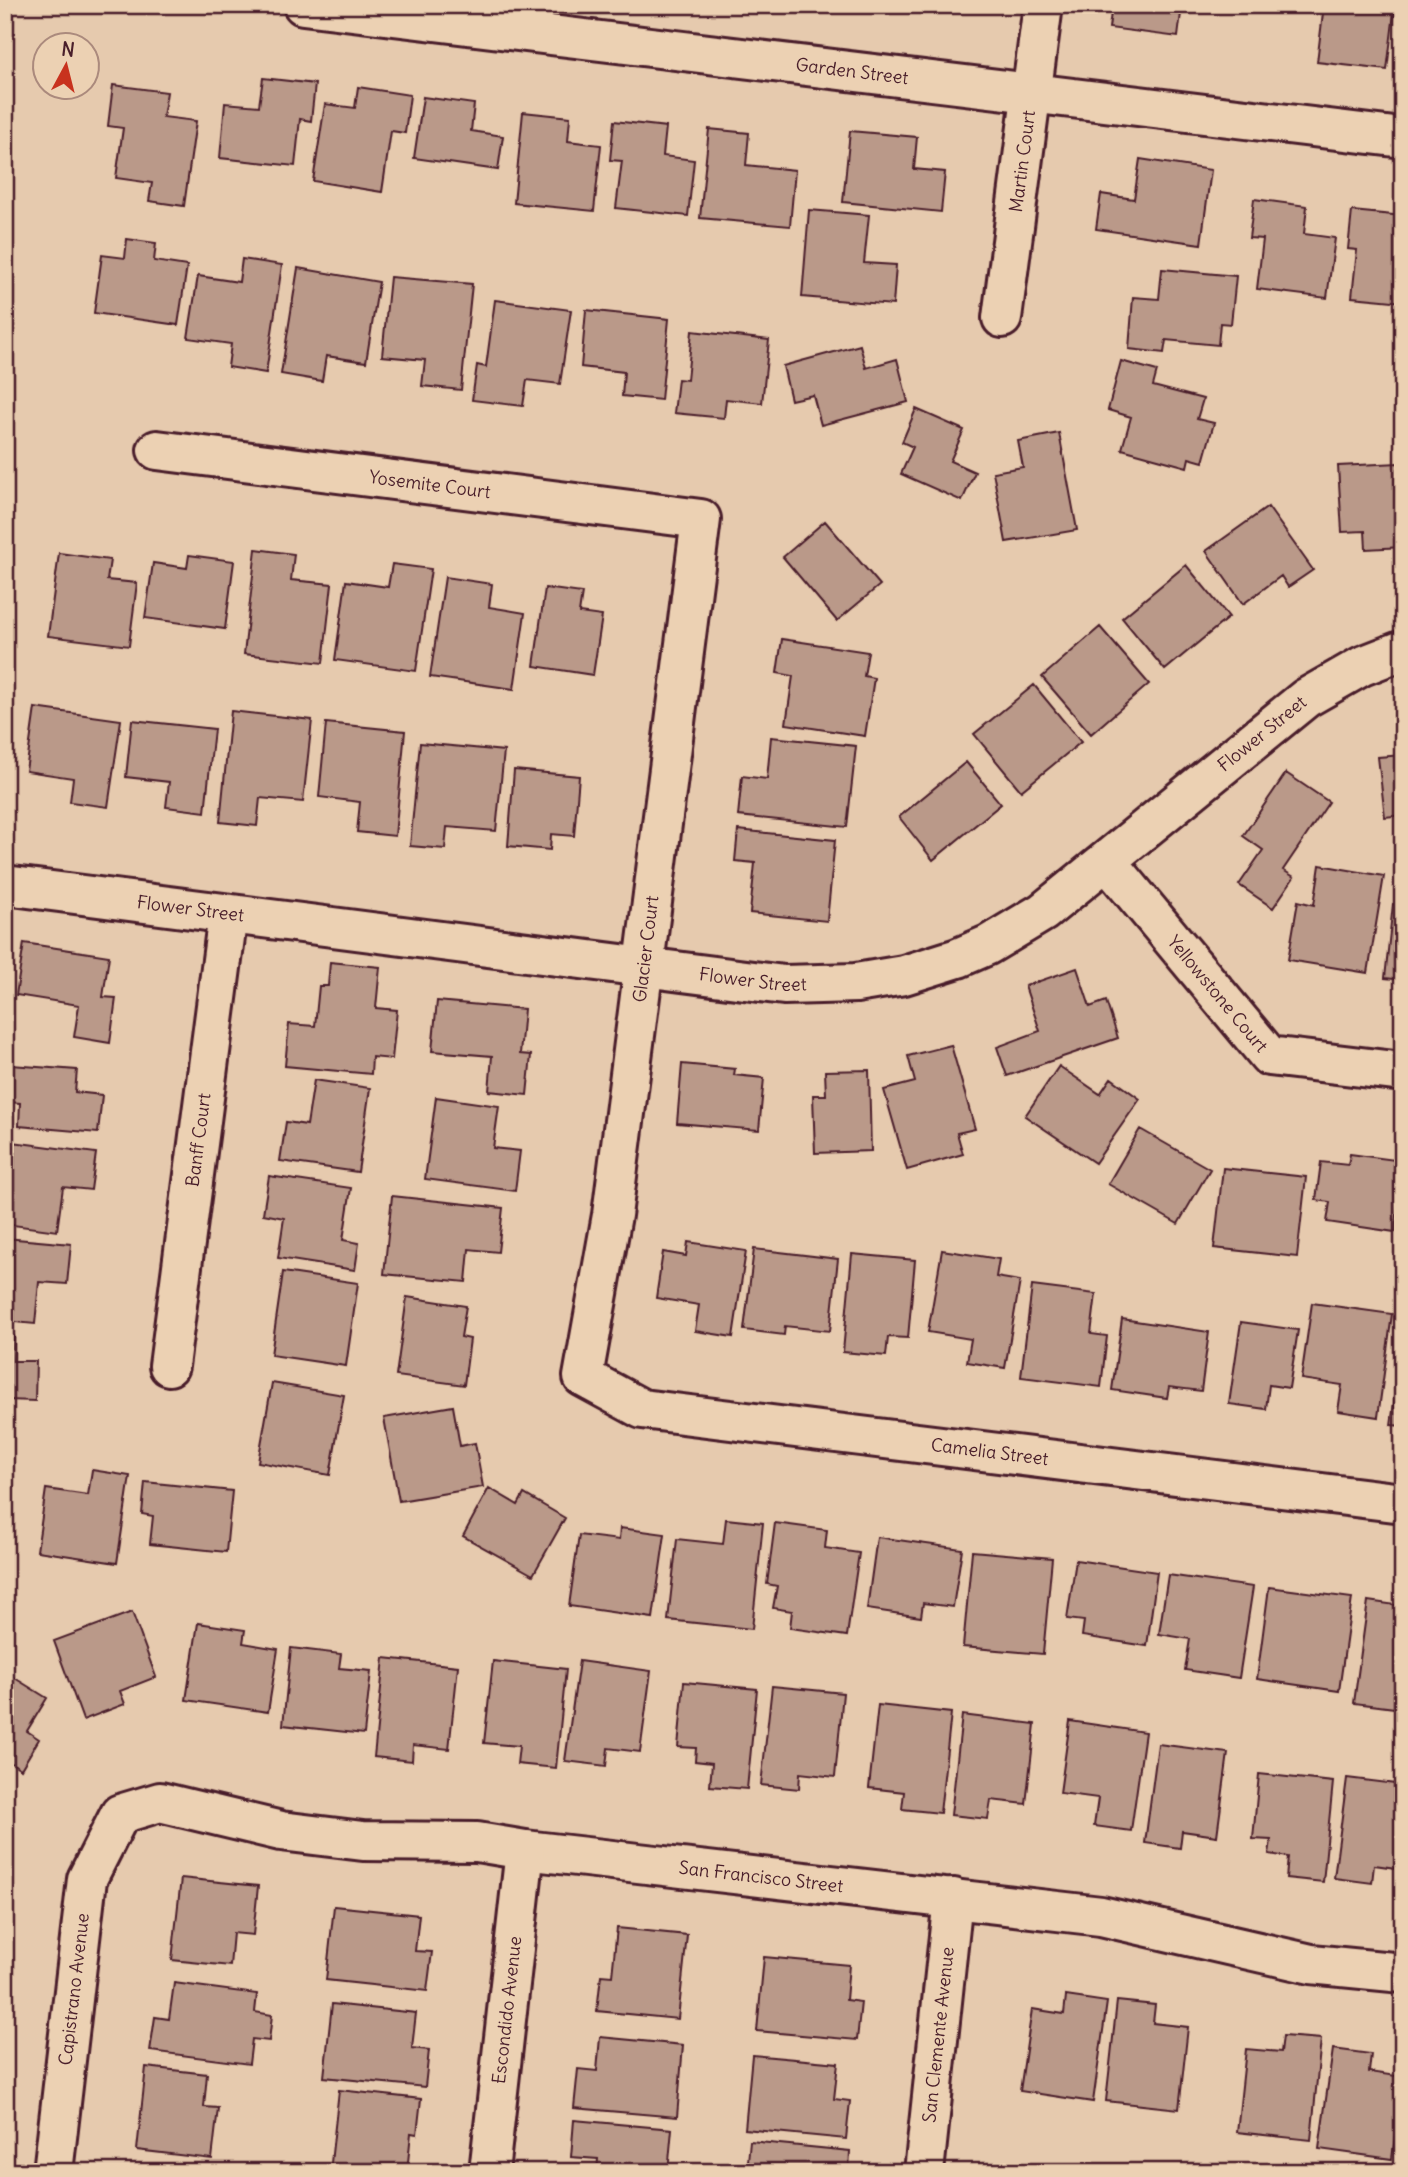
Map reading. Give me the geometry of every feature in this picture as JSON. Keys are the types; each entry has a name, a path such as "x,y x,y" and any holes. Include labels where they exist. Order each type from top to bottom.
{"street":[{"name":"Garden Street","path":"303,5 1403,138"},
{"name":"Martin Court","path":"1002,318 1043,5"},
{"name":"Yosemite Court","path":"157,450 701,519"},
{"name":"Glacier Court","path":"583,1377 612,1215 701,519"},
{"name":"Flower Street","path":"5,885 784,985 856,983 904,975 958,958 988,945 1043,912 1306,698 1362,666 1403,650"},
{"name":"Yellowstone Court","path":"1107,861 1269,1056 1403,1072"},
{"name":"Banff Court","path":"169,1366 228,914"},
{"name":"Camelia Street","path":"583,1377 642,1409 1403,1503"},
{"name":"San Francisco Street","path":"120,1814 160,1801 281,1831 363,1841 477,1842 525,1850 1101,1916 1311,1964 1403,1973"},
{"name":"Capistrano Avenue","path":"53,2172 87,1879 120,1814"},
{"name":"Escondido Avenue","path":"489,2172 525,1850"},
{"name":"San Clemente Avenue","path":"924,2172 953,1898"}],"building":[{"path":"1112,5 1182,5 1178,37 1109,28"},
{"path":"1324,5 1395,5 1387,70 1317,62"},
{"path":"263,78 315,84 311,121 300,119 295,166 220,158 225,103 259,106"},
{"path":"113,85 167,92 163,117 196,121 184,206 149,201 152,183 116,178 123,128 108,126"},
{"path":"358,87 410,95 405,133 391,131 382,192 313,181 325,104 355,108"},
{"path":"423,97 474,104 471,131 503,136 498,170 414,158"},
{"path":"523,112 570,117 568,141 601,145 594,211 514,203"},
{"path":"614,121 666,127 663,156 694,160 688,216 616,208 622,161 610,160"},
{"path":"709,129 749,133 746,165 795,170 790,226 700,218"},
{"path":"850,131 917,137 914,169 945,172 941,212 843,202"},
{"path":"1140,159 1211,170 1201,244 1096,229 1101,194 1134,199"},
{"path":"1254,199 1307,206 1304,234 1335,238 1327,298 1257,289 1263,239 1249,238"},
{"path":"809,210 869,215 864,263 896,265 893,305 802,297"},
{"path":"1352,211 1403,216 1400,246 1403,246 1403,302 1352,297 1357,250 1348,249"},
{"path":"127,239 156,243 154,261 187,266 178,325 94,313 102,255 125,258"},
{"path":"242,259 282,265 266,373 228,367 231,344 188,338 198,276 239,282"},
{"path":"298,268 379,282 366,362 326,356 322,381 281,374"},
{"path":"1162,269 1236,276 1231,324 1220,323 1218,345 1166,340 1164,353 1129,349 1133,297 1159,299"},
{"path":"390,277 472,284 461,390 422,386 425,360 382,356"},
{"path":"495,300 571,310 560,384 527,380 523,406 472,400 477,365 486,367"},
{"path":"586,310 669,319 661,400 622,396 624,372 581,367"},
{"path":"692,331 769,340 762,403 726,399 724,418 674,413 678,379 687,380"},
{"path":"860,345 866,368 897,359 908,402 821,425 813,395 791,400 783,366"},
{"path":"1121,361 1157,371 1153,386 1203,399 1197,419 1214,423 1203,462 1189,458 1187,467 1122,449 1131,417 1108,410"},
{"path":"916,409 964,430 950,461 975,472 962,501 901,474 913,447 902,442"},
{"path":"1059,433 1077,530 1006,542 993,472 1023,467 1018,441"},
{"path":"1399,463 1403,547 1366,549 1365,531 1342,532 1338,466"},
{"path":"1268,507 1313,570 1288,587 1281,576 1243,604 1206,551"},
{"path":"825,521 880,585 837,621 783,557"},
{"path":"256,549 294,554 291,580 332,584 323,663 244,654"},
{"path":"59,553 110,560 107,580 137,583 129,646 48,636"},
{"path":"189,555 234,561 225,629 145,618 153,563 187,568"},
{"path":"392,564 431,569 416,671 335,660 346,581 388,587"},
{"path":"1186,565 1229,617 1165,670 1122,618"},
{"path":"445,577 492,584 489,607 525,613 514,689 430,677"},
{"path":"545,588 582,593 579,613 602,616 593,675 534,666"},
{"path":"1100,627 1149,684 1091,734 1042,677"},
{"path":"782,639 868,652 864,676 874,678 865,736 786,724 793,676 777,673"},
{"path":"1034,685 1081,742 1021,791 974,734"},
{"path":"35,708 121,720 108,807 70,802 73,778 26,771"},
{"path":"231,711 312,720 303,802 260,798 257,826 220,822"},
{"path":"132,720 214,729 205,812 166,807 169,782 126,777"},
{"path":"326,723 405,731 395,836 357,832 360,802 319,797"},
{"path":"771,737 856,746 847,827 738,816 742,776 767,779"},
{"path":"420,743 504,751 496,831 447,827 445,849 410,846"},
{"path":"1403,755 1403,815 1385,817 1378,757"},
{"path":"966,762 1001,804 933,860 899,817"},
{"path":"514,770 579,776 574,836 551,834 550,850 508,846"},
{"path":"1286,773 1329,802 1283,870 1294,877 1273,908 1239,885 1263,850 1243,836"},
{"path":"738,830 835,840 827,921 750,913 755,863 735,861"},
{"path":"1320,865 1384,876 1368,973 1288,960 1298,901 1314,905"},
{"path":"1393,904 1403,905 1403,980 1385,978"},
{"path":"24,943 109,956 103,997 116,998 110,1043 74,1037 79,1005 16,995"},
{"path":"330,962 380,967 376,1008 397,1010 392,1059 372,1057 371,1074 285,1066 289,1024 315,1026 319,986 328,986"},
{"path":"1077,968 1090,1007 1106,1001 1118,1038 1007,1076 997,1047 1040,1031 1025,986"},
{"path":"437,1001 524,1009 520,1054 531,1055 527,1095 489,1091 492,1056 432,1051"},
{"path":"951,1045 975,1129 957,1133 963,1154 907,1170 884,1090 915,1082 908,1056"},
{"path":"682,1064 735,1069 734,1075 764,1078 759,1130 677,1123"},
{"path":"11,1065 77,1070 75,1092 102,1095 98,1133 19,1126 20,1103 8,1102"},
{"path":"1059,1066 1100,1094 1111,1078 1140,1099 1095,1163 1025,1116"},
{"path":"869,1070 871,1151 815,1153 813,1095 826,1095 825,1071"},
{"path":"314,1080 370,1088 358,1172 280,1161 286,1122 307,1125"},
{"path":"436,1097 499,1106 493,1148 520,1151 515,1191 425,1179"},
{"path":"1140,1129 1210,1169 1178,1224 1108,1184"},
{"path":"5,1141 96,1153 91,1190 63,1187 57,1231 5,1224"},
{"path":"1350,1154 1403,1161 1395,1232 1327,1222 1330,1202 1316,1200 1321,1162 1348,1165"},
{"path":"1223,1168 1306,1177 1297,1257 1214,1248"},
{"path":"269,1176 351,1188 343,1240 359,1243 355,1270 278,1258 284,1218 263,1214"},
{"path":"392,1196 503,1208 498,1252 469,1249 466,1282 384,1274"},
{"path":"5,1238 71,1244 67,1284 39,1282 35,1324 5,1321"},
{"path":"688,1242 746,1251 733,1337 695,1331 699,1305 656,1298 663,1252 686,1256"},
{"path":"754,1249 838,1259 830,1331 785,1326 784,1335 744,1330"},
{"path":"942,1250 999,1259 996,1277 1020,1281 1005,1368 967,1362 971,1339 928,1332"},
{"path":"852,1254 915,1260 908,1338 888,1337 886,1356 843,1352"},
{"path":"283,1272 358,1283 346,1366 271,1355"},
{"path":"1032,1286 1096,1294 1091,1334 1107,1336 1101,1387 1021,1377"},
{"path":"407,1297 466,1306 461,1337 470,1339 464,1385 396,1376"},
{"path":"1312,1303 1392,1314 1378,1417 1338,1411 1342,1385 1301,1379"},
{"path":"1122,1319 1209,1332 1201,1391 1169,1387 1167,1398 1112,1390"},
{"path":"1241,1322 1298,1330 1289,1388 1269,1385 1266,1409 1229,1404"},
{"path":"5,1336 14,1336 13,1361 36,1361 35,1401 7,1400 7,1419"},
{"path":"1401,1352 1403,1353 1403,1426 1391,1425"},
{"path":"272,1383 344,1395 330,1475 258,1462"},
{"path":"453,1406 460,1446 475,1443 483,1487 399,1501 384,1418"},
{"path":"92,1470 130,1476 117,1563 37,1551 46,1489 88,1495"},
{"path":"145,1482 232,1491 226,1552 150,1544 153,1516 142,1514"},
{"path":"489,1488 518,1505 524,1494 565,1518 533,1575 463,1536"},
{"path":"726,1519 763,1523 752,1629 668,1620 677,1539 723,1544"},
{"path":"775,1523 827,1530 825,1548 859,1553 847,1636 790,1628 792,1611 773,1608 777,1586 767,1584"},
{"path":"620,1528 665,1534 653,1618 569,1606 579,1535 619,1540"},
{"path":"877,1537 962,1549 953,1607 923,1603 921,1617 867,1609"},
{"path":"972,1551 1052,1558 1043,1654 963,1647"},
{"path":"1076,1560 1157,1572 1147,1646 1082,1636 1084,1621 1067,1619"},
{"path":"1168,1575 1253,1587 1239,1678 1185,1670 1190,1639 1159,1634"},
{"path":"1269,1587 1352,1598 1339,1691 1257,1679"},
{"path":"1368,1601 1403,1606 1403,1709 1354,1703"},
{"path":"132,1612 156,1677 120,1691 125,1704 83,1720 54,1641"},
{"path":"198,1623 245,1630 243,1643 278,1649 268,1712 186,1700"},
{"path":"291,1648 341,1654 339,1668 371,1671 364,1734 283,1725"},
{"path":"384,1658 458,1666 449,1749 413,1745 412,1761 374,1757"},
{"path":"493,1661 566,1669 556,1768 517,1764 519,1746 484,1743"},
{"path":"579,1661 651,1671 640,1752 608,1748 606,1766 565,1761"},
{"path":"5,1672 47,1698 27,1731 39,1739 21,1769 5,1759"},
{"path":"684,1682 757,1689 747,1789 710,1786 712,1763 695,1761 696,1748 678,1747"},
{"path":"772,1686 843,1693 835,1777 800,1773 799,1789 761,1785"},
{"path":"878,1705 951,1713 940,1813 902,1809 904,1792 869,1788"},
{"path":"962,1715 1035,1724 1026,1804 991,1800 988,1819 951,1815"},
{"path":"1070,1721 1145,1732 1131,1831 1094,1826 1098,1798 1060,1793"},
{"path":"1158,1744 1228,1753 1217,1836 1182,1831 1180,1848 1145,1843"},
{"path":"1259,1774 1333,1782 1323,1882 1286,1878 1288,1857 1269,1854 1271,1840 1253,1839"},
{"path":"1347,1778 1403,1785 1403,1869 1374,1865 1372,1883 1334,1878"},
{"path":"181,1878 258,1886 253,1935 233,1933 230,1966 172,1960"},
{"path":"334,1906 419,1915 415,1951 432,1952 427,1991 326,1980"},
{"path":"617,1928 687,1935 678,2019 597,2011 601,1975 612,1976"},
{"path":"764,1957 849,1965 846,2000 861,2002 857,2040 757,2031"},
{"path":"174,1983 257,1994 255,2012 272,2015 269,2041 252,2039 249,2064 150,2051 155,2017 169,2019"},
{"path":"1066,1996 1107,2002 1093,2102 1020,2091 1032,2009 1064,2014"},
{"path":"1117,2001 1155,2005 1153,2023 1188,2027 1179,2109 1106,2101"},
{"path":"332,2004 416,2013 412,2048 429,2050 425,2087 324,2077"},
{"path":"1283,2036 1321,2039 1311,2140 1237,2132 1246,2049 1281,2052"},
{"path":"600,2037 683,2045 677,2117 574,2108 578,2069 597,2071"},
{"path":"1333,2049 1371,2054 1369,2072 1403,2077 1392,2159 1319,2149"},
{"path":"752,2055 838,2063 834,2099 850,2101 846,2139 745,2129"},
{"path":"146,2067 207,2074 204,2107 218,2108 212,2159 137,2150"},
{"path":"339,2090 421,2099 417,2134 411,2133 407,2172 330,2172"},
{"path":"574,2120 672,2129 668,2172 597,2172 598,2159 571,2157"},
{"path":"750,2141 850,2151 849,2172 747,2172"}]}
